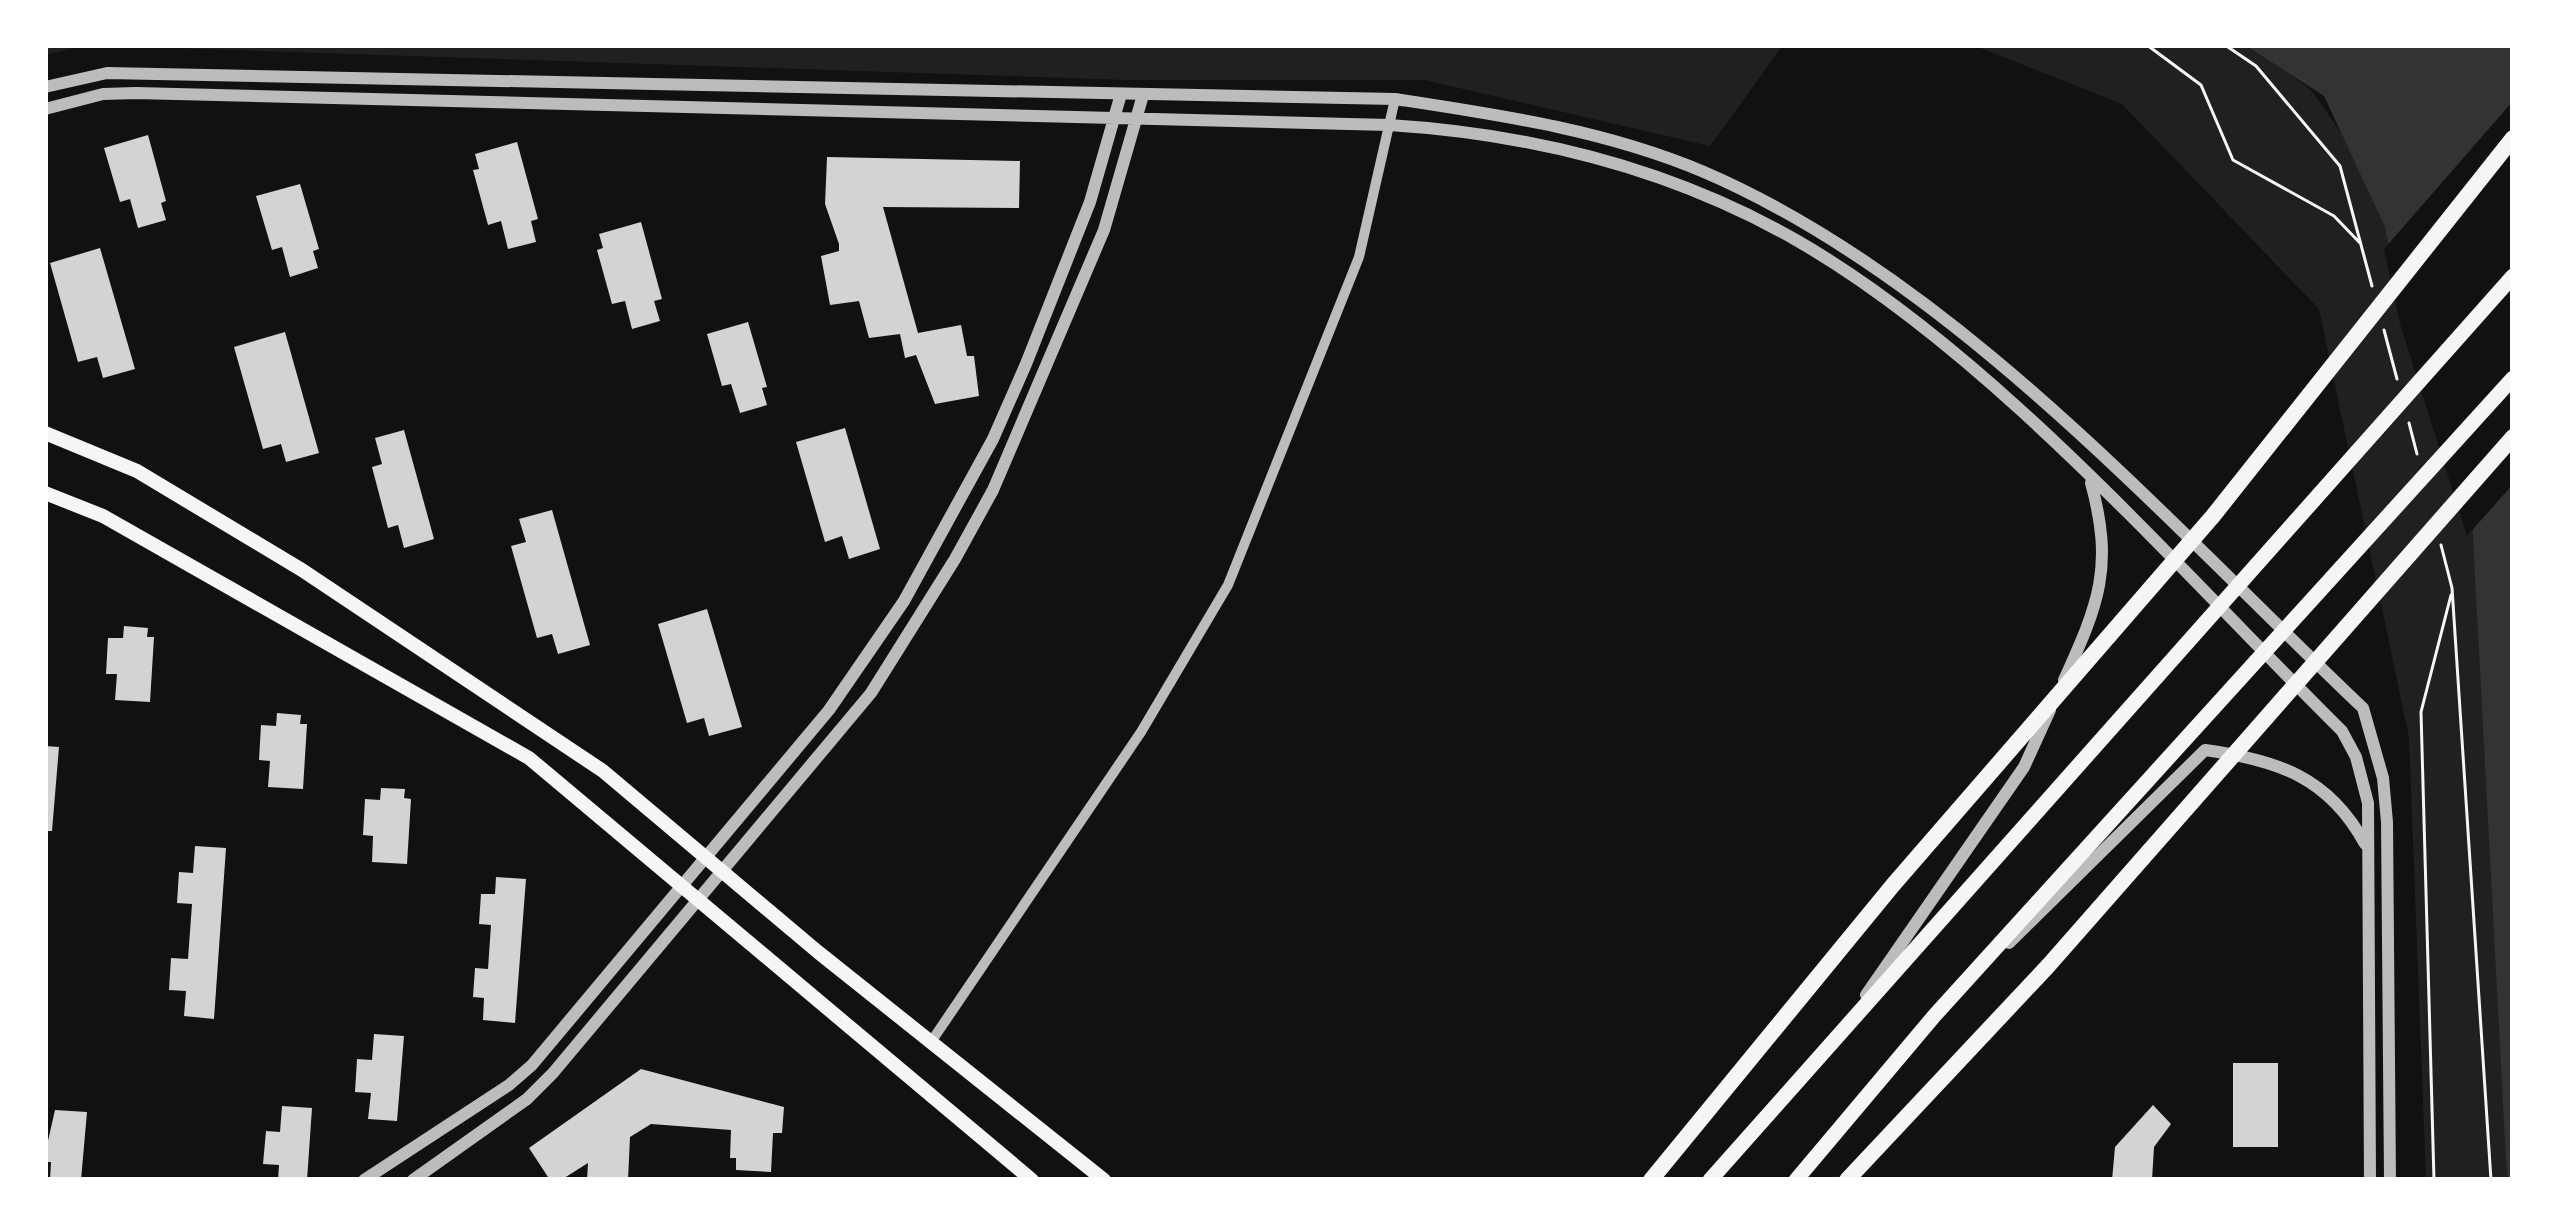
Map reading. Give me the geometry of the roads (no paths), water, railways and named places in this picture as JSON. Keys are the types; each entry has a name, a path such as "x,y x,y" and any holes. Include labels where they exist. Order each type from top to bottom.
{"highway":[{"path":"1652,1180 1893,885 2212,516 2513,138"},
{"path":"1847,1180 2048,966 2513,436"}],"main road":[{"path":"1710,1180 1891,982 2513,276"},
{"path":"1796,1180 1935,1015 2513,378"},
{"path":"45,433 137,471 302,570 602,771 720,872 1104,1180"},
{"path":"45,493 104,516 529,758 695,903 1032,1180"}],"street":[{"path":"45,87 107,73 1395,99 1544,122 1621,142 1702,172 1796,216 1880,269 1979,349 2363,708 2384,778 2387,821 2390,1180"},
{"path":"45,109 103,94 136,93 1465,130 1574,151 1662,178 1778,231 1933,336 2090,482 2342,731 2364,778 2369,850 2370,1180"},
{"path":"364,1180 532,1065 876,647 993,440 1072,251 1121,94"},
{"path":"413,1180 527,1099 553,1073 871,692 993,490 1104,230 1143,95"},
{"path":"931,1042 1142,732 1228,585 1359,257 1395,99"},
{"path":"1827,1052 2024,767 2097,608 2105,534 2090,482"},
{"path":"1935,1015 2205,750 2269,759 2316,786 2348,812 2369,850"}]}
